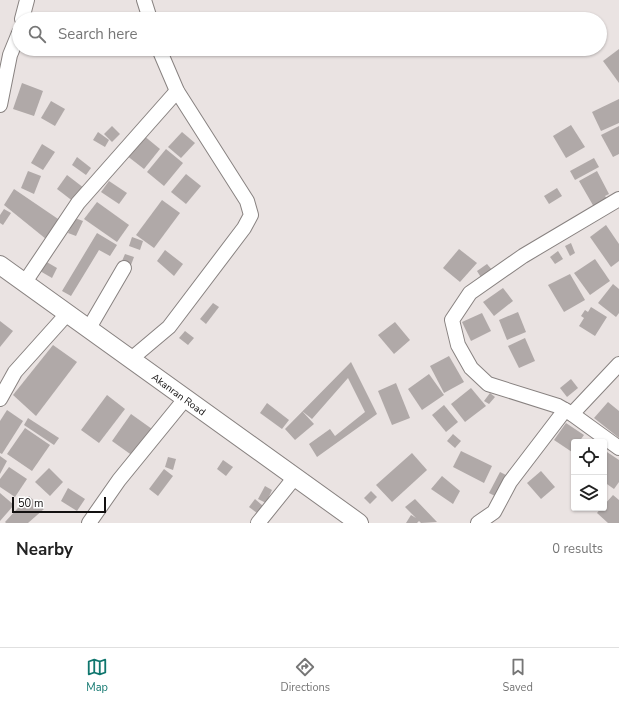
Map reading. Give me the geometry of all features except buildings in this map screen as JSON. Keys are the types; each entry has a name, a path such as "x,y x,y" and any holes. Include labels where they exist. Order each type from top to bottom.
{"main road":[{"name":"Akanran Road","path":"0,265 359,523"}],"street":[{"path":"24,12 27,0"},
{"path":"144,0 148,12"},
{"path":"0,106 12,50"},
{"path":"131,359 169,327 244,228 251,215 247,201 177,91 162,56"},
{"path":"25,282 78,203 177,91"},
{"path":"619,199 523,256 470,293 452,320 458,345 472,368 488,384 568,412 619,448"},
{"path":"89,328 124,268"},
{"path":"0,399 16,372 67,314"},
{"path":"478,523 494,512 510,482 568,412 619,364"},
{"path":"89,523 119,480 185,399"},
{"path":"258,523 295,478"}]}
